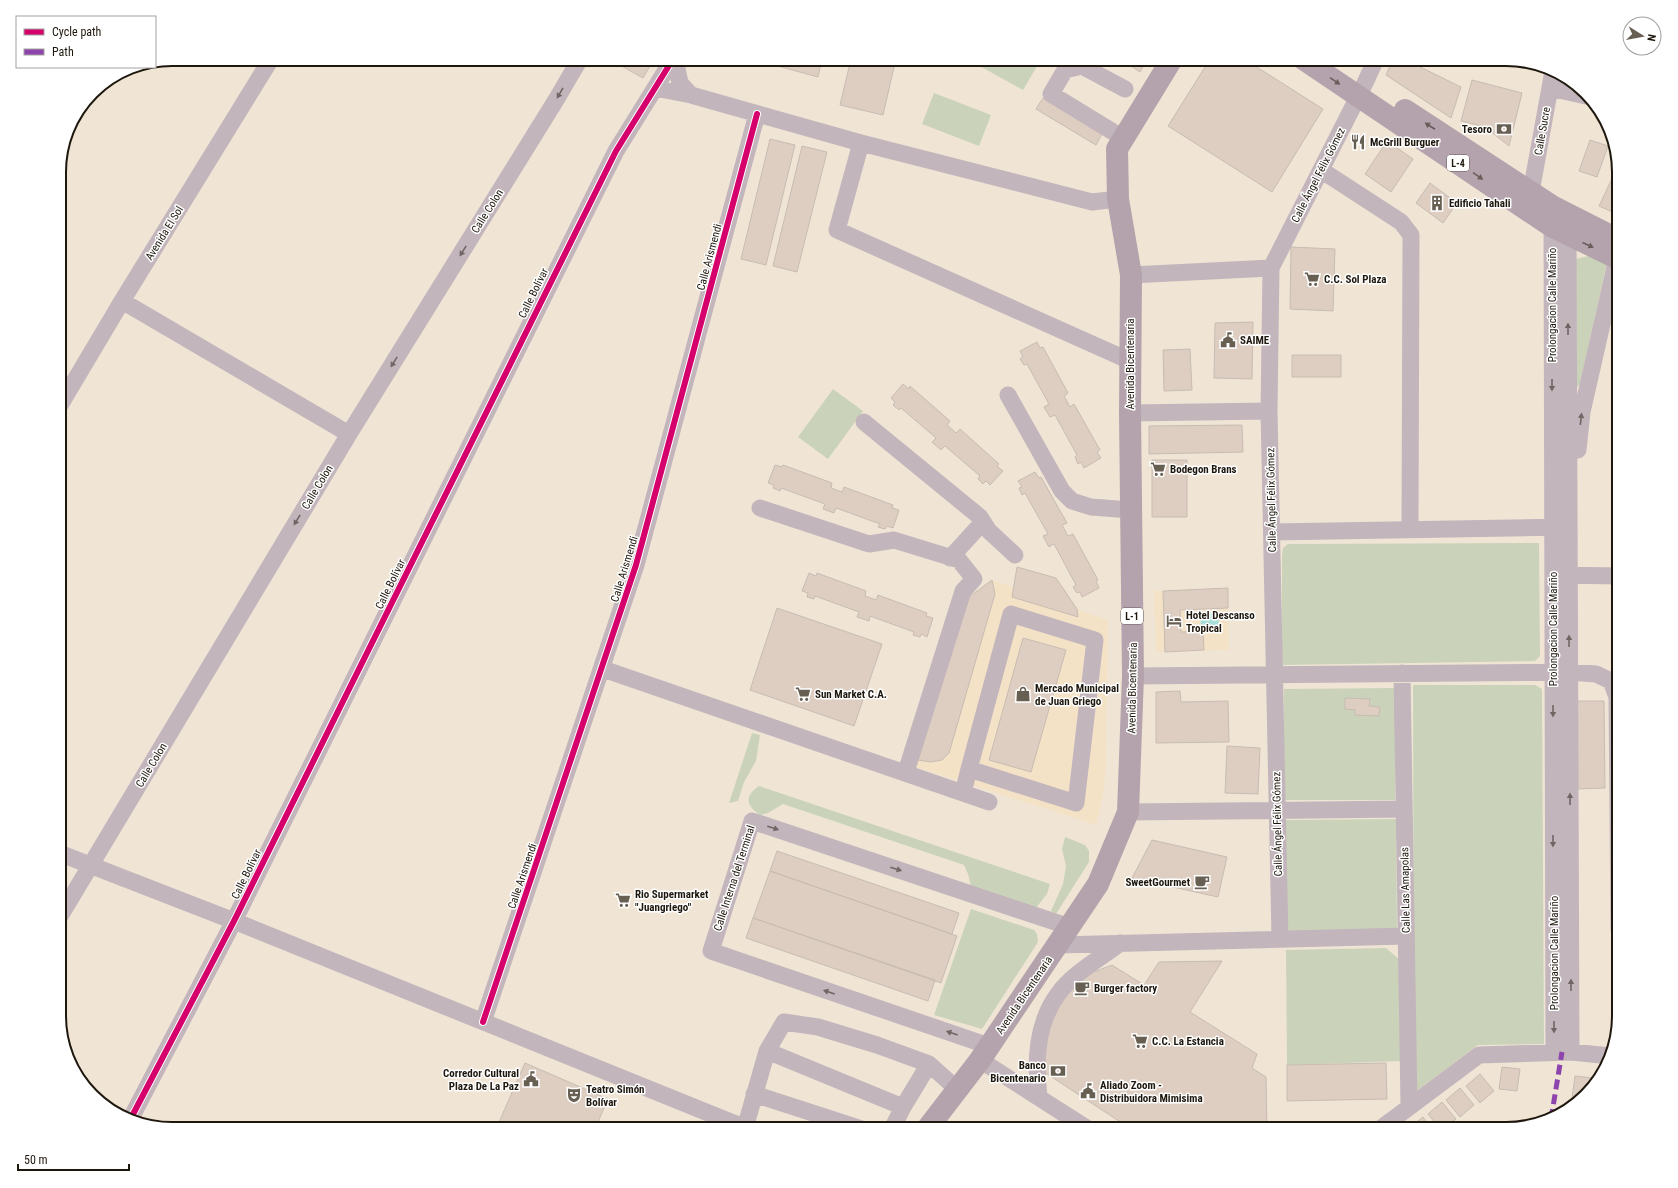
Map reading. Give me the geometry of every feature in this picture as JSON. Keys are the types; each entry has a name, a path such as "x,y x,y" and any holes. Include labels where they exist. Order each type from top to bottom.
{"main road":[{"name":"Avenida Bicentenaria","path":"932,1122 984,1053 1098,884 1128,812 1133,676 1130,413 1131,275 1118,199 1116,148 1168,66"},
{"name":"L-4","path":"1316,66 1362,90 1531,192 1560,221"},
{"name":"L-4","path":"1336,66 1362,90 1560,221 1612,249"}],"street":[{"name":"Avenida El Sol","path":"66,395 122,301 267,66"},
{"name":"Calle Colon","path":"66,906 349,434 576,66"},
{"name":"Calle Bolívar","path":"133,1114 234,921 548,285 616,151 669,66"},
{"path":"676,66 680,83 691,95"},
{"path":"1123,138 1051,94 1065,70 1082,66 1125,89"},
{"name":"Calle Ángel Félix Gómez","path":"1280,939 1269,411 1271,268 1373,66"},
{"name":"Calle Sucre","path":"1531,192 1552,77"},
{"path":"654,88 691,95 861,143 1092,202 1118,199"},
{"path":"1550,88 1578,94"},
{"name":"Calle Arismendi","path":"483,1022 603,669 636,566 757,114"},
{"path":"861,143 837,230 1130,361"},
{"path":"1321,170 1401,222 1411,235 1410,530"},
{"name":"Prolongacion Calle Mariño","path":"1554,1052 1561,672 1560,221"},
{"path":"1131,275 1271,268"},
{"path":"1272,532 1561,528 1582,412 1612,279"},
{"path":"122,301 349,434"},
{"path":"1008,395 1062,491 1072,501 1091,507 1131,510"},
{"path":"1130,413 1269,411"},
{"path":"864,422 980,517 989,531 1015,555"},
{"path":"760,508 868,544 894,540 959,560 974,579 963,591 906,772"},
{"path":"950,558 983,522"},
{"path":"1561,575 1612,576"},
{"path":"963,793 969,769 1011,614 1095,640 1076,803 969,769"},
{"path":"603,669 906,772 989,802"},
{"path":"1133,676 1561,672 1596,674 1611,681 1612,684"},
{"name":"Prolongacion Calle Mariño","path":"1561,672 1571,1052"},
{"name":"Calle Las Amapolas","path":"1402,673 1409,1106"},
{"path":"1128,812 1404,809"},
{"name":"Calle Interna del Terminal","path":"984,1053 710,951 752,821 1070,927"},
{"path":"66,856 234,921 731,1122"},
{"path":"1058,945 1406,936"},
{"path":"1039,1098 1036,1067 1039,1038 1046,1014 1058,993 1074,977 1120,943"},
{"path":"747,1122 767,1051 784,1022 818,1027 862,1040 929,1064 957,1089"},
{"path":"767,1051 903,1107"},
{"path":"1389,1122 1479,1055 1571,1052 1604,1055"},
{"path":"984,1053 1039,1098 1077,1122"},
{"path":"896,1122 929,1064"},
{"path":"754,1094 840,1122"}],"shaded area":[{"name":"Mercado Municipal de Juan Griego","path":"992,580 1108,620 1106,767 1103,796 1096,825 915,767 969,597"},
{"path":"1228,588 1229,650 1156,652 1154,591"}],"green space":[{"path":"980,66 1037,66 1023,90"},
{"path":"934,93 991,115 979,146 922,124"},
{"path":"1592,255 1607,262 1580,384 1577,387 1576,259"},
{"path":"833,389 863,411 828,459 798,437"},
{"path":"1539,543 1540,656 1535,661 1282,665 1282,554 1283,548 1288,544"},
{"path":"1413,685 1535,685 1542,689 1544,1044 1478,1045 1414,1093"},
{"path":"1395,688 1395,800 1284,800 1284,689"},
{"path":"752,733 760,735 756,761 744,782 738,801 729,803"},
{"path":"759,786 1050,884 1047,894 1035,909 971,886 964,865 783,804 768,813 760,815 755,812 749,801 751,793"},
{"path":"1396,819 1397,931 1285,932 1284,820"},
{"path":"1065,837 1085,845 1089,851 1089,862 1056,914 1051,911 1063,884 1066,866 1062,849"},
{"path":"971,909 1034,930 1037,934 1038,942 982,1029 934,1015"},
{"path":"1386,948 1400,960 1400,1061 1287,1065 1286,950"}],"water":[{"path":"1218,612 1219,626 1201,627 1200,614"}],"building":[{"path":"622,66 650,66 643,78"},
{"path":"778,66 820,66 818,77"},
{"path":"849,66 894,67 883,115 840,105"},
{"path":"1131,66 1143,66 1140,72"},
{"path":"1206,66 1255,66 1323,109 1272,192 1168,126"},
{"path":"1390,66 1418,66 1461,87 1451,118 1386,75"},
{"path":"1472,80 1522,93 1509,146 1485,127 1461,121"},
{"path":"1043,98 1102,134 1096,145 1036,109"},
{"path":"770,139 795,145 766,265 741,259"},
{"path":"1590,140 1608,146 1597,177 1579,171"},
{"path":"1387,141 1413,159 1391,192 1365,174"},
{"path":"802,146 827,152 797,272 773,266"},
{"path":"1612,179 1612,212 1599,206"},
{"name":"Edificio Tahali","path":"1430,183 1457,203 1443,223 1416,203"},
{"name":"C.C. Sol Plaza","path":"1291,247 1335,249 1333,311 1290,309"},
{"path":"1253,322 1252,379 1214,378 1215,323"},
{"path":"1037,342 1040,348 1043,347 1068,393 1064,396 1070,407 1074,404 1100,450 1097,452 1101,458 1084,468 1081,462 1078,464 1075,457 1077,455 1055,415 1050,417 1044,407 1049,404 1027,364 1024,365 1020,359 1023,357 1020,351"},
{"path":"1190,349 1192,390 1164,391 1163,350"},
{"path":"1292,355 1341,355 1341,377 1292,377"},
{"path":"903,384 909,389 910,386 950,421 947,425 956,433 960,429 999,464 997,466 1003,471 990,485 986,481 983,484 978,479 980,476 945,446 941,450 932,442 936,438 901,408 899,410 893,405 895,402 891,398"},
{"path":"1242,425 1243,452 1149,454 1149,426"},
{"path":"1152,460 1187,460 1187,517 1152,517"},
{"path":"775,465 782,467 783,465 832,483 831,488 842,492 844,487 893,505 892,508 899,510 893,528 887,526 885,529 878,527 880,524 836,508 834,513 823,509 825,504 781,488 780,491 773,488 774,485 768,483"},
{"path":"1035,472 1039,478 1041,477 1067,523 1062,525 1068,536 1073,534 1098,580 1096,581 1099,588 1082,597 1080,592 1077,593 1073,587 1076,585 1054,544 1049,547 1043,536 1048,534 1025,493 1022,495 1019,488 1022,487 1018,481"},
{"path":"1017,567 1056,578 1077,609 1078,617 1012,597"},
{"path":"809,573 816,576 817,573 866,591 865,596 876,600 878,595 927,613 926,616 933,618 927,637 921,634 920,637 913,635 914,632 870,616 869,621 857,617 859,612 815,596 814,599 807,597 808,593 802,591"},
{"path":"992,580 995,594 949,753 942,760 931,762 918,760 969,597"},
{"path":"1228,588 1228,608 1180,610 1181,632 1203,631 1204,650 1165,652 1163,591"},
{"path":"777,608 882,644 854,726 750,690"},
{"path":"1023,638 1066,650 1031,772 989,760"},
{"path":"1180,691 1181,702 1228,701 1229,742 1156,743 1156,692"},
{"path":"1345,698 1370,699 1369,706 1380,707 1379,716 1355,715 1355,710 1345,709"},
{"path":"1577,701 1604,701 1605,788 1578,789"},
{"path":"1227,746 1260,748 1258,794 1225,793"},
{"path":"1152,840 1227,857 1218,897 1132,878"},
{"path":"777,851 959,913 952,934 770,871"},
{"path":"770,871 957,936 941,983 753,918"},
{"path":"753,918 935,980 928,1001 746,938"},
{"name":"C.C. La Estancia","path":"1222,961 1190,1012 1257,1054 1252,1068 1266,1077 1267,1122 1120,1122 1041,1070 1053,1006 1091,973 1112,965 1144,985 1159,962"},
{"path":"525,1063 608,1099 598,1122 499,1122"},
{"path":"1386,1063 1387,1099 1287,1101 1287,1065"},
{"path":"1502,1067 1520,1069 1517,1091 1499,1089"},
{"path":"1480,1074 1494,1091 1480,1103 1466,1086"},
{"path":"1575,1076 1592,1078 1586,1086 1572,1098"},
{"path":"1460,1088 1474,1105 1460,1117 1446,1100"},
{"path":"1442,1102 1456,1119 1452,1122 1434,1122 1428,1114"},
{"path":"1423,1117 1427,1122 1417,1122"}],"marked path":[{"path":"1552,1111 1562,1052"}],"cycle path":[{"path":"133,1114 234,921 616,151 669,66"},
{"path":"483,1022 636,565 757,114"}],"place":[{"name":"Tesoro","path":"1504,129"},
{"name":"McGrill Burguer","path":"1358,142"},
{"name":"Edificio Tahali","path":"1437,203"},
{"name":"C.C. Sol Plaza","path":"1312,279"},
{"name":"SAIME","path":"1228,340"},
{"name":"Bodegon Brans","path":"1158,469"},
{"name":"Hotel Descanso Tropical","path":"1174,621"},
{"name":"Sun Market C.A.","path":"803,694"},
{"name":"Mercado Municipal de Juan Griego","path":"1023,694"},
{"name":"SweetGourmet","path":"1202,882"},
{"name":"Rio Supermarket \"Juangriego\"","path":"623,900"},
{"name":"Burger factory","path":"1082,988"},
{"name":"C.C. La Estancia","path":"1140,1041"},
{"name":"Banco Bicentenario","path":"1058,1071"},
{"name":"Corredor Cultural Plaza De La Paz","path":"531,1079"},
{"name":"Aliado Zoom - Distribuidora Mimisima","path":"1088,1091"},
{"name":"Teatro Simón Bolívar","path":"574,1095"}]}
